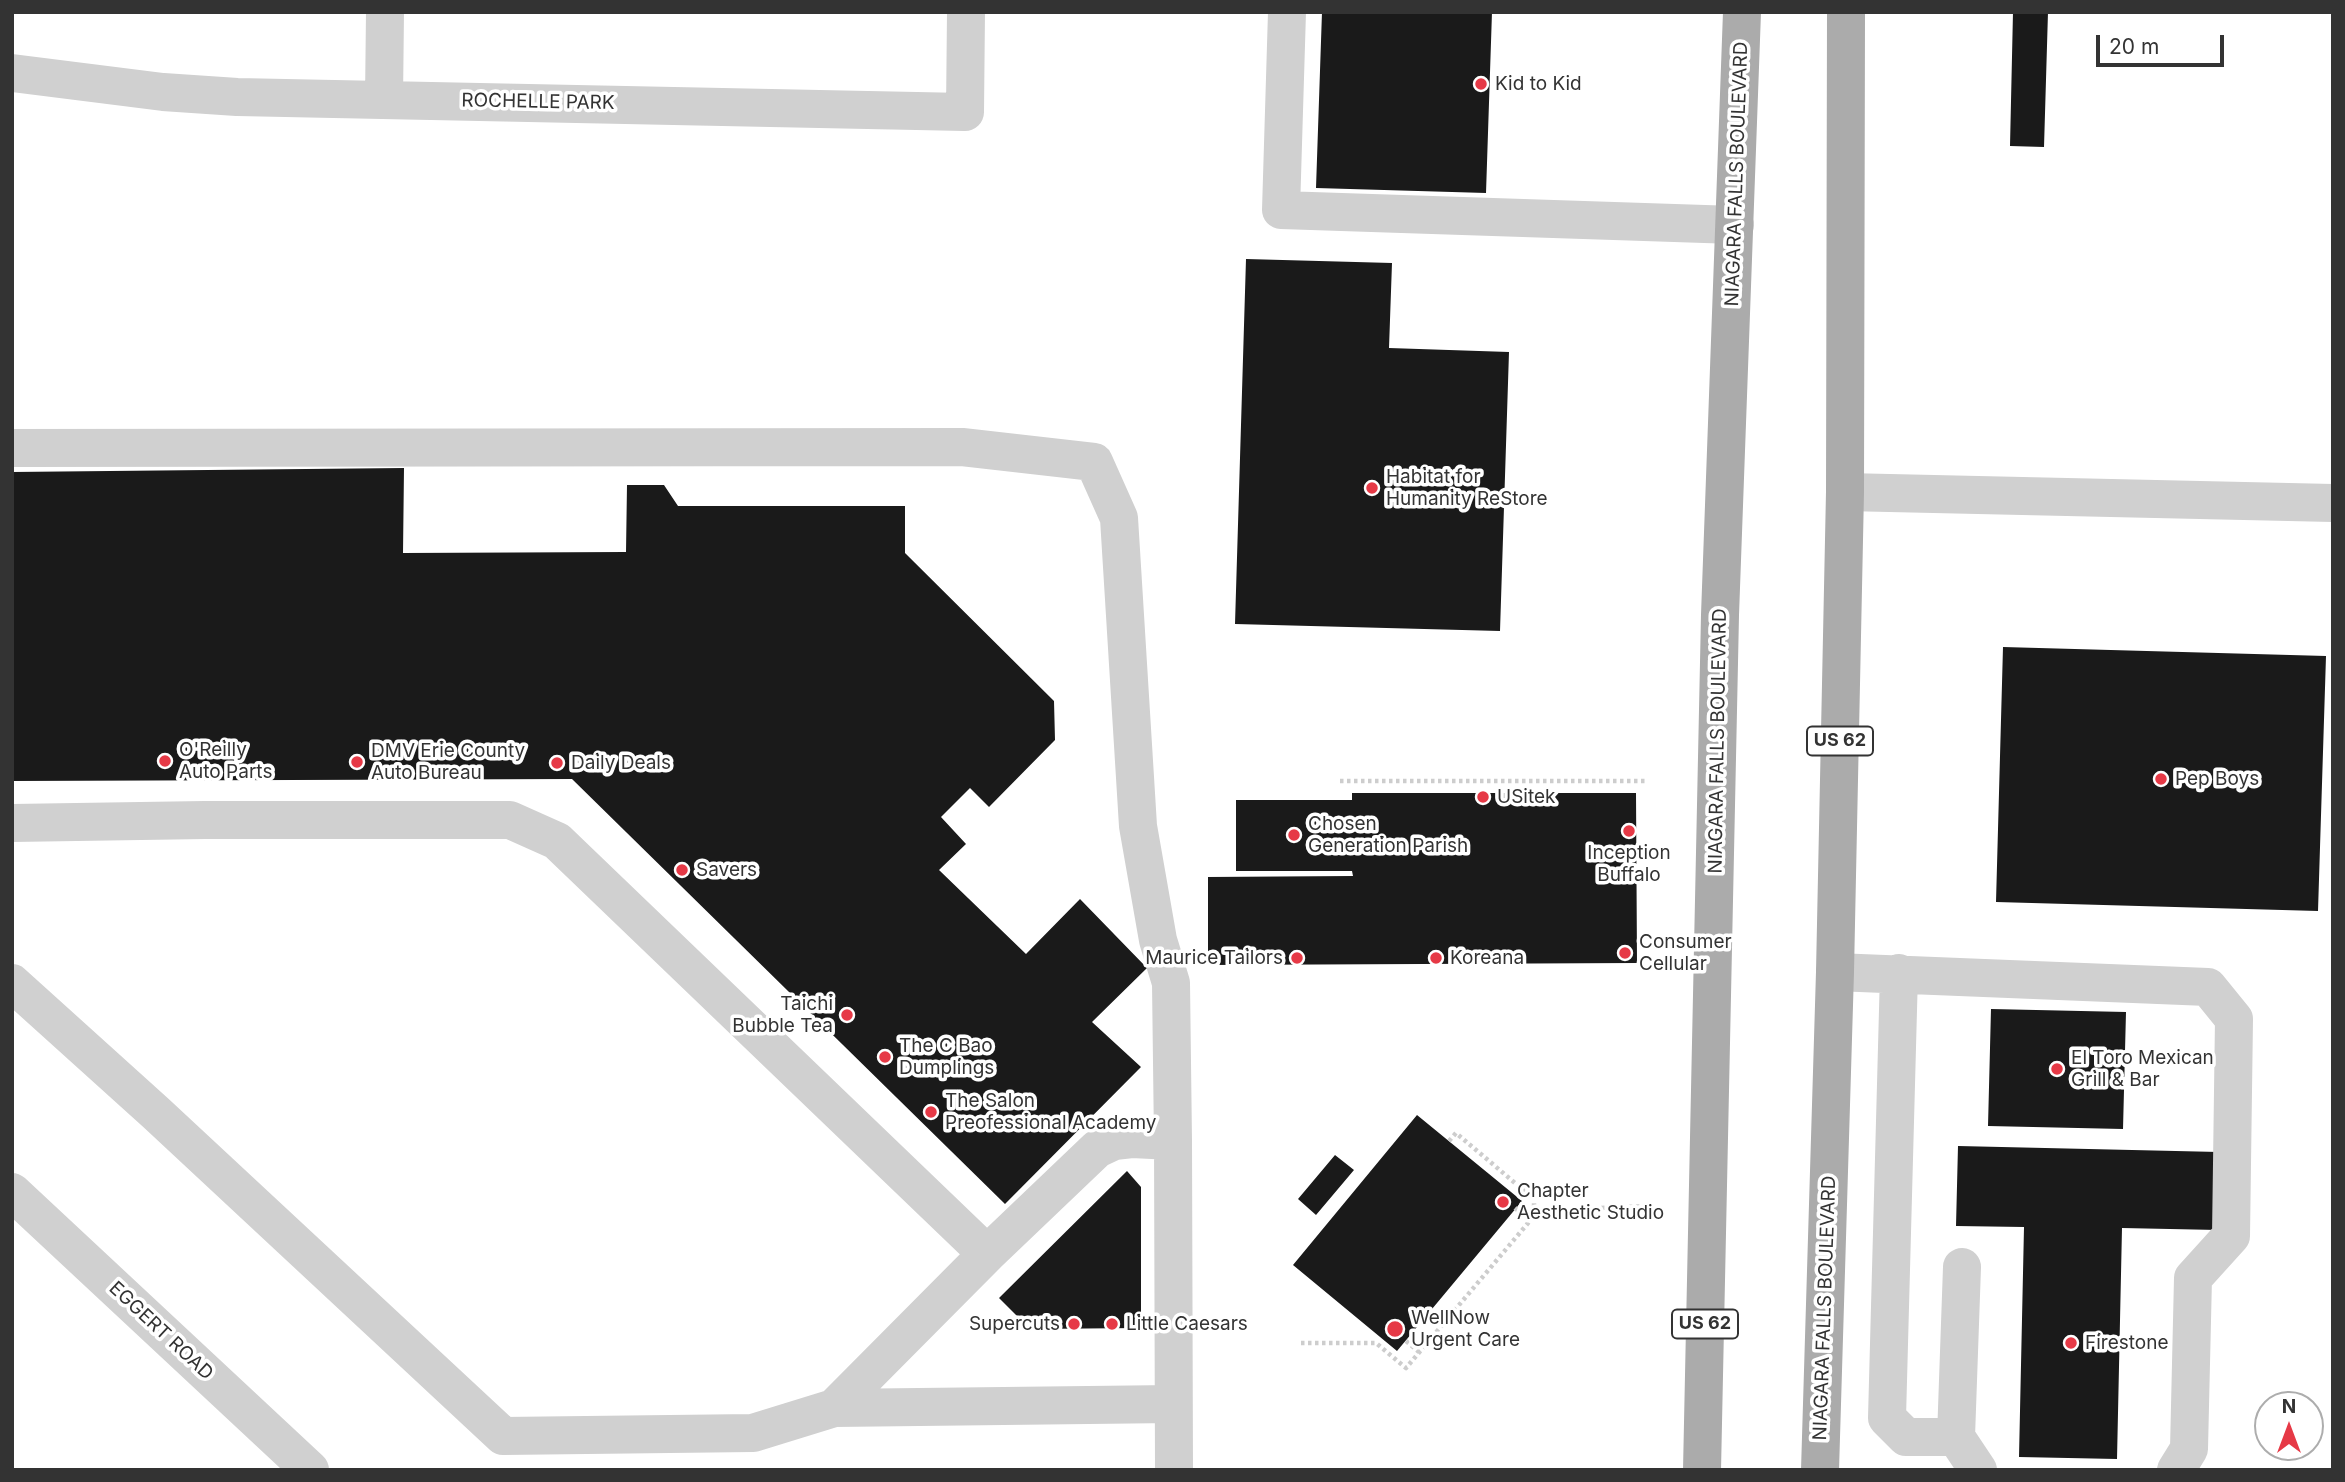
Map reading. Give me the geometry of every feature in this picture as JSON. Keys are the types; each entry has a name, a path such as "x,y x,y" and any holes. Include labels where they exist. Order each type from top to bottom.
{"main road":[{"name":"NIAGARA FALLS BOULEVARD","path":"1702,1470 1720,615 1742,12"},
{"name":"NIAGARA FALLS BOULEVARD","path":"1820,1470 1835,972 1845,492 1846,12"}],"street":[{"path":"384,100 385,12"},
{"name":"ROCHELLE PARK","path":"12,73 163,92 237,97 965,112 966,12"},
{"path":"1287,12 1280,210 1735,225"},
{"path":"12,448 962,447 1094,462 1119,518 1138,826 1158,940 1171,983 1174,1470"},
{"path":"1845,492 2333,503"},
{"path":"12,823 510,820 557,841 987,1254"},
{"path":"1835,972 2208,987 2234,1019 2231,1236 2193,1278 2189,1450 2176,1470"},
{"path":"1899,973 1887,1418 1906,1437 1956,1437"},
{"path":"12,983 503,1436 753,1433 834,1408 1173,1404"},
{"path":"834,1408 987,1254 1097,1149 1132,1139 1173,1141"},
{"name":"EGGERT ROAD","path":"12,1192 310,1470"},
{"path":"1962,1266 1956,1437 1978,1470"}],"path":[{"path":"1340,780 1648,781"},
{"path":"1449,1142 1456,1133 1528,1194 1549,1193"},
{"path":"1301,1343 1376,1343 1405,1368 1534,1216 1534,1194"},
{"path":"1601,1208 1649,1206"},
{"path":"1516,1208 1530,1221"},
{"path":"1405,1341 1419,1352"}],"building":[{"path":"1322,12 1492,12 1486,193 1316,188"},
{"path":"2013,12 2048,12 2044,147 2010,146"},
{"name":"Habitat for Humanity ReStore","path":"1246,259 1392,263 1389,348 1509,352 1500,631 1235,624"},
{"path":"404,468 403,553 626,552 627,485 664,485 678,506 905,506 905,553 1054,701 1055,740 989,807 970,788 941,817 966,844 939,870 1026,954 1080,899 1147,968 1092,1022 1141,1067 1005,1204 572,779 12,781 12,472"},
{"name":"Pep Boys","path":"2003,647 2326,656 2318,911 1996,902"},
{"path":"1352,793 1636,793 1637,963 1208,965 1208,877 1353,876 1352,871 1236,871 1236,800 1352,800"},
{"name":"El Toro Mexican Grill & Bar","path":"1991,1009 2126,1012 2123,1129 1988,1126"},
{"path":"1417,1115 1522,1201 1397,1351 1293,1265"},
{"name":"Firestone","path":"1958,1146 2219,1152 2218,1230 2122,1228 2117,1459 2019,1457 2024,1227 1956,1226"},
{"path":"1335,1155 1354,1170 1316,1215 1298,1199"},
{"path":"1127,1171 1141,1187 1141,1328 1030,1329 999,1298"}],"place":[{"name":"Kid to Kid","path":"1481,84"},
{"name":"Habitat for Humanity ReStore","path":"1372,488"},
{"name":"O'Reilly Auto Parts","path":"165,761"},
{"name":"DMV Erie County Auto Bureau","path":"357,762"},
{"name":"Daily Deals","path":"557,763"},
{"name":"Pep Boys","path":"2161,779"},
{"name":"USitek","path":"1483,797"},
{"name":"Inception Buffalo","path":"1629,831"},
{"name":"Chosen Generation Parish","path":"1294,835"},
{"name":"Savers","path":"682,870"},
{"name":"Consumer Cellular","path":"1625,953"},
{"name":"Maurice Tailors","path":"1297,958"},
{"name":"Koreana","path":"1436,958"},
{"name":"Taichi Bubble Tea","path":"847,1015"},
{"name":"The C Bao Dumplings","path":"885,1057"},
{"name":"El Toro Mexican Grill & Bar","path":"2057,1069"},
{"name":"The Salon Preofessional Academy","path":"931,1112"},
{"name":"Chapter Aesthetic Studio","path":"1503,1202"},
{"name":"Supercuts","path":"1074,1324"},
{"name":"Little Caesars","path":"1112,1324"},
{"name":"WellNow Urgent Care","path":"1395,1329"},
{"name":"Firestone","path":"2071,1343"}]}
